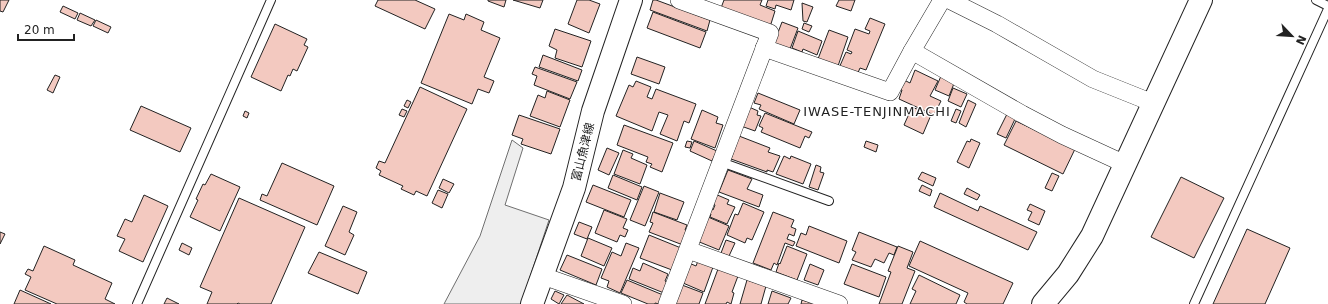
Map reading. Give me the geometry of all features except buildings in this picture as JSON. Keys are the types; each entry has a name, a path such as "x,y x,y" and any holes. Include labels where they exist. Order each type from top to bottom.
{"street":[{"name":"富山魚津線","path":"532,304 574,188 593,111 631,0"},
{"path":"667,304 770,34 679,0"},
{"path":"764,48 890,92 942,0"},
{"path":"949,0 997,24 1093,79 1153,103"},
{"path":"1043,304 1068,274 1092,236 1201,0"},
{"path":"912,51 1022,114 1062,135 1125,164"},
{"path":"688,250 839,304"},
{"path":"543,276 623,304"}],"lane":[{"path":"137,304 271,0"},
{"path":"1194,304 1328,7 1316,0"},
{"path":"721,162 829,201"}],"shaded area":[{"path":"512,140 523,148 505,205 549,220 521,304 444,304 480,236"}],"district":[{"name":"IWASE-TENJINMACHI","path":"877,111"}]}
